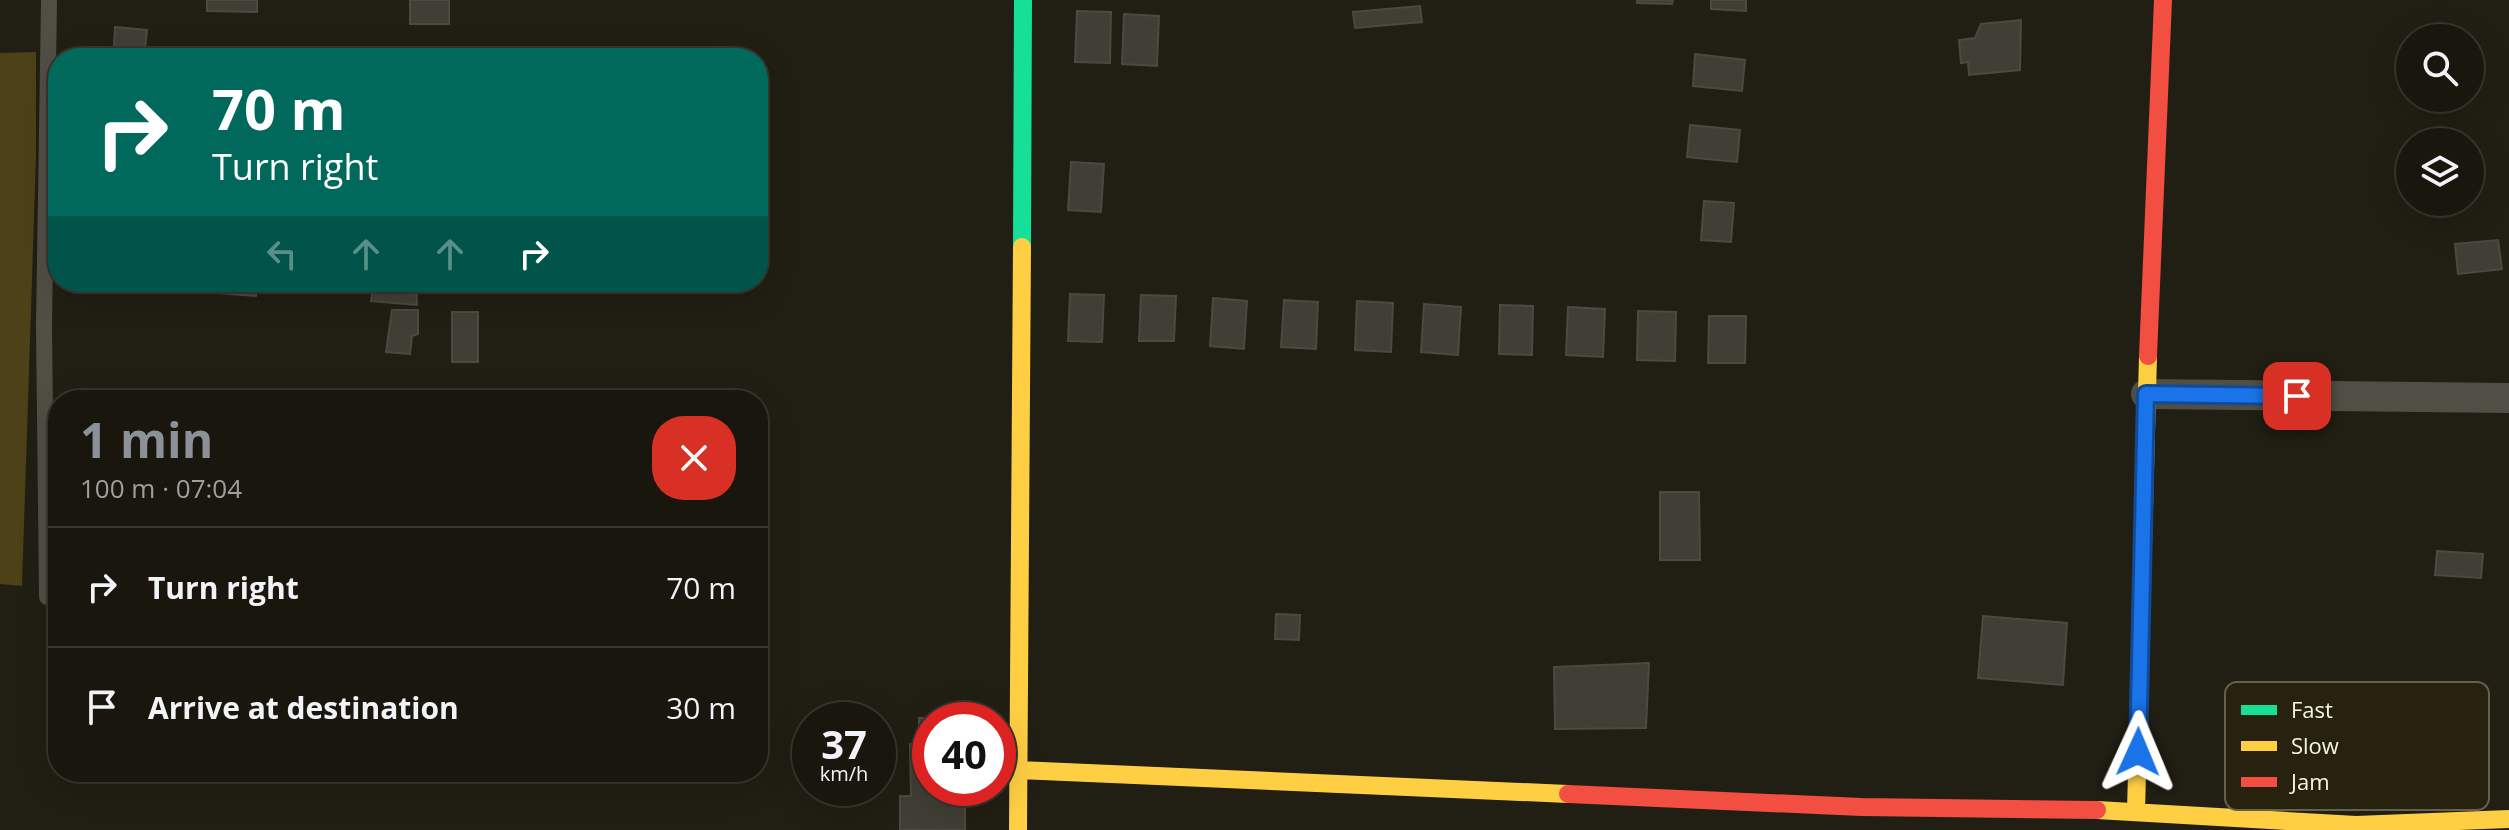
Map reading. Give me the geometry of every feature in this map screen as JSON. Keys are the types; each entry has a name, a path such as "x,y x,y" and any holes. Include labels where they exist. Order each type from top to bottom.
{"street":[{"path":"1018,830 1023,0"},
{"path":"2136,811 2146,394 2163,0"},
{"path":"2146,394 2509,398"},
{"path":"1019,770 1861,818 2136,811 2356,828 2509,819"}],"lane":[{"path":"48,48 49,0"},
{"path":"47,597 44,325 48,65"}],"shaded area":[{"path":"36,52 36,156 22,586 0,584 0,53"}],"building":[{"path":"207,0 257,0 257,12 207,11"},
{"path":"410,0 449,0 449,24 410,24"},
{"path":"1637,0 1673,0 1672,4 1637,3"},
{"path":"1711,0 1746,0 1746,11 1711,9"},
{"path":"1420,6 1422,22 1355,28 1353,12"},
{"path":"1077,11 1111,12 1110,63 1075,62"},
{"path":"1124,14 1159,16 1157,66 1122,64"},
{"path":"2021,20 2020,70 1969,75 1968,62 1961,63 1959,40 1975,38 1981,24"},
{"path":"115,27 147,30 145,48 114,46"},
{"path":"1695,54 1745,60 1742,91 1693,86"},
{"path":"1690,125 1740,130 1737,162 1687,157"},
{"path":"1071,162 1104,164 1101,212 1068,210"},
{"path":"1704,201 1734,203 1731,242 1701,240"},
{"path":"2498,240 2502,269 2458,274 2455,244"},
{"path":"218,292 256,292 256,296"},
{"path":"372,292 416,292 417,305 371,301"},
{"path":"1070,294 1104,295 1102,342 1068,341"},
{"path":"1141,295 1176,296 1174,341 1139,341"},
{"path":"1213,298 1247,301 1244,349 1210,346"},
{"path":"1284,300 1318,302 1316,349 1281,347"},
{"path":"1357,301 1393,303 1391,352 1355,350"},
{"path":"1424,304 1461,307 1458,355 1421,352"},
{"path":"1500,305 1533,306 1532,355 1499,354"},
{"path":"1568,307 1605,309 1603,357 1566,355"},
{"path":"392,310 418,310 418,334 412,336 410,354 386,352"},
{"path":"1638,311 1676,312 1675,361 1637,360"},
{"path":"452,312 478,312 478,362 452,362"},
{"path":"1709,316 1746,316 1745,363 1708,363"},
{"path":"1660,492 1699,492 1700,560 1660,560"},
{"path":"2437,551 2483,554 2481,578 2435,575"},
{"path":"1276,614 1300,615 1299,640 1275,639"},
{"path":"1983,616 2067,623 2063,685 1978,678"},
{"path":"1649,663 1646,728 1555,729 1554,667"},
{"path":"910,744 912,806 965,806 965,830 900,830 900,796 911,796"}],"traffic: fast":[{"path":"1022,247 1023,0"}],"traffic: slow":[{"path":"1018,830 1022,247"},
{"path":"2136,811 2148,356"},
{"path":"1019,770 1568,794"},
{"path":"2097,810 2356,825 2509,819"}],"traffic: jam":[{"path":"2148,356 2163,0"},
{"path":"1568,794 1861,807 2097,810"}],"route":[{"path":"2138,752 2146,394 2297,396"}]}
